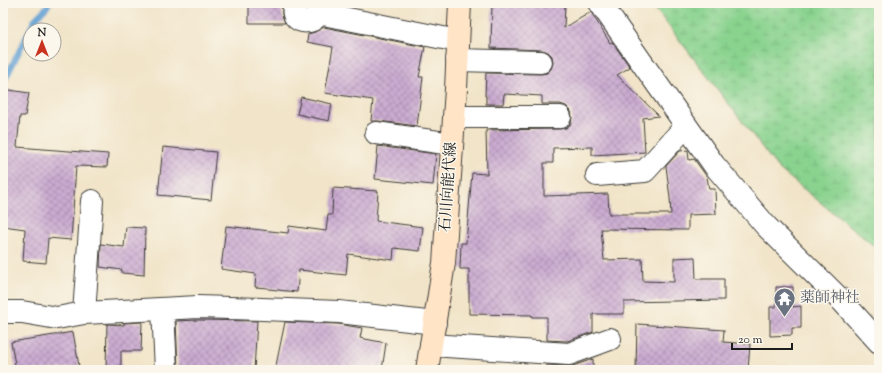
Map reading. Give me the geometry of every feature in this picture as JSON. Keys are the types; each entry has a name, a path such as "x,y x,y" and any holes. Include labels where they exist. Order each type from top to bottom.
{"main road":[{"name":"石川向能代線","path":"427,370 444,263 460,3"}],"street":[{"path":"296,3 294,11 297,18 307,22 311,21 317,16 317,8 458,50 541,62"},
{"path":"600,3 714,165 766,226 843,302 879,342"},
{"path":"454,117 560,117"},
{"path":"597,175 644,171 686,126"},
{"path":"376,133 452,144"},
{"path":"84,313 92,201"},
{"path":"3,312 22,312 57,318 84,313 206,307 339,312 435,323"},
{"path":"163,309 166,370"},
{"path":"431,344 569,354 610,339"}],"green space":[{"path":"651,3 879,3 879,250 778,168"}],"building":[{"path":"249,3 283,3 282,14 285,23 249,23"},
{"path":"492,3 565,3 564,28 591,12 610,43 612,42 630,67 617,75 659,116 643,118 645,152 592,155 592,147 553,148 553,163 544,163 544,196 608,194 609,214 671,214 666,166 680,151 688,150 689,160 694,159 707,177 709,189 715,189 716,214 688,215 688,230 601,229 604,260 642,259 643,281 674,282 674,258 695,257 696,279 724,279 724,300 624,302 624,314 593,314 593,332 567,341 547,340 547,317 532,317 532,315 469,314 469,269 460,269 461,243 466,243 472,173 487,174 486,130 560,129 566,128 571,124 572,117 571,111 566,106 560,104 542,104 542,96 504,94 503,104 486,104 486,73 541,74 547,73 551,69 553,63 552,56 548,52 542,50 491,48"},
{"path":"324,27 425,47 419,77 423,77 417,126 371,121 373,100 325,93 333,47 307,42 308,34"},
{"path":"3,89 29,93 25,116 20,116 17,147 108,154 107,167 76,166 71,240 48,238 46,263 23,261 25,229 3,226"},
{"path":"301,97 332,104 329,121 297,114"},
{"path":"378,146 436,154 433,185 375,179"},
{"path":"163,147 216,152 211,200 158,195"},
{"path":"333,188 378,191 376,221 423,227 420,251 394,248 393,260 348,254 346,275 299,270 297,292 255,287 256,274 221,269 226,226 288,233 289,226 326,231 328,215 332,215"},
{"path":"126,227 145,228 144,275 122,273 122,270 100,267 101,244 124,247"},
{"name":"薬師神社","path":"776,287 793,287 793,307 801,306 801,328 792,328 792,335 770,336 770,307 776,307"},
{"path":"176,321 257,321 254,370 178,370"},
{"path":"142,322 141,351 121,351 121,370 106,370 107,324 124,325 124,323"},
{"path":"285,322 338,324 362,328 360,338 386,343 382,370 322,370 304,366 304,370 275,370"},
{"path":"637,324 724,330 723,342 750,344 748,370 701,370 658,367 658,370 636,370"},
{"path":"73,332 79,366 55,370 16,370 11,342"},
{"path":"593,359 593,370 547,370 547,365 573,366"}],"waterway":[{"path":"3,84 35,19 49,3"}],"place":[{"name":"薬師神社","path":"785,318"}]}
